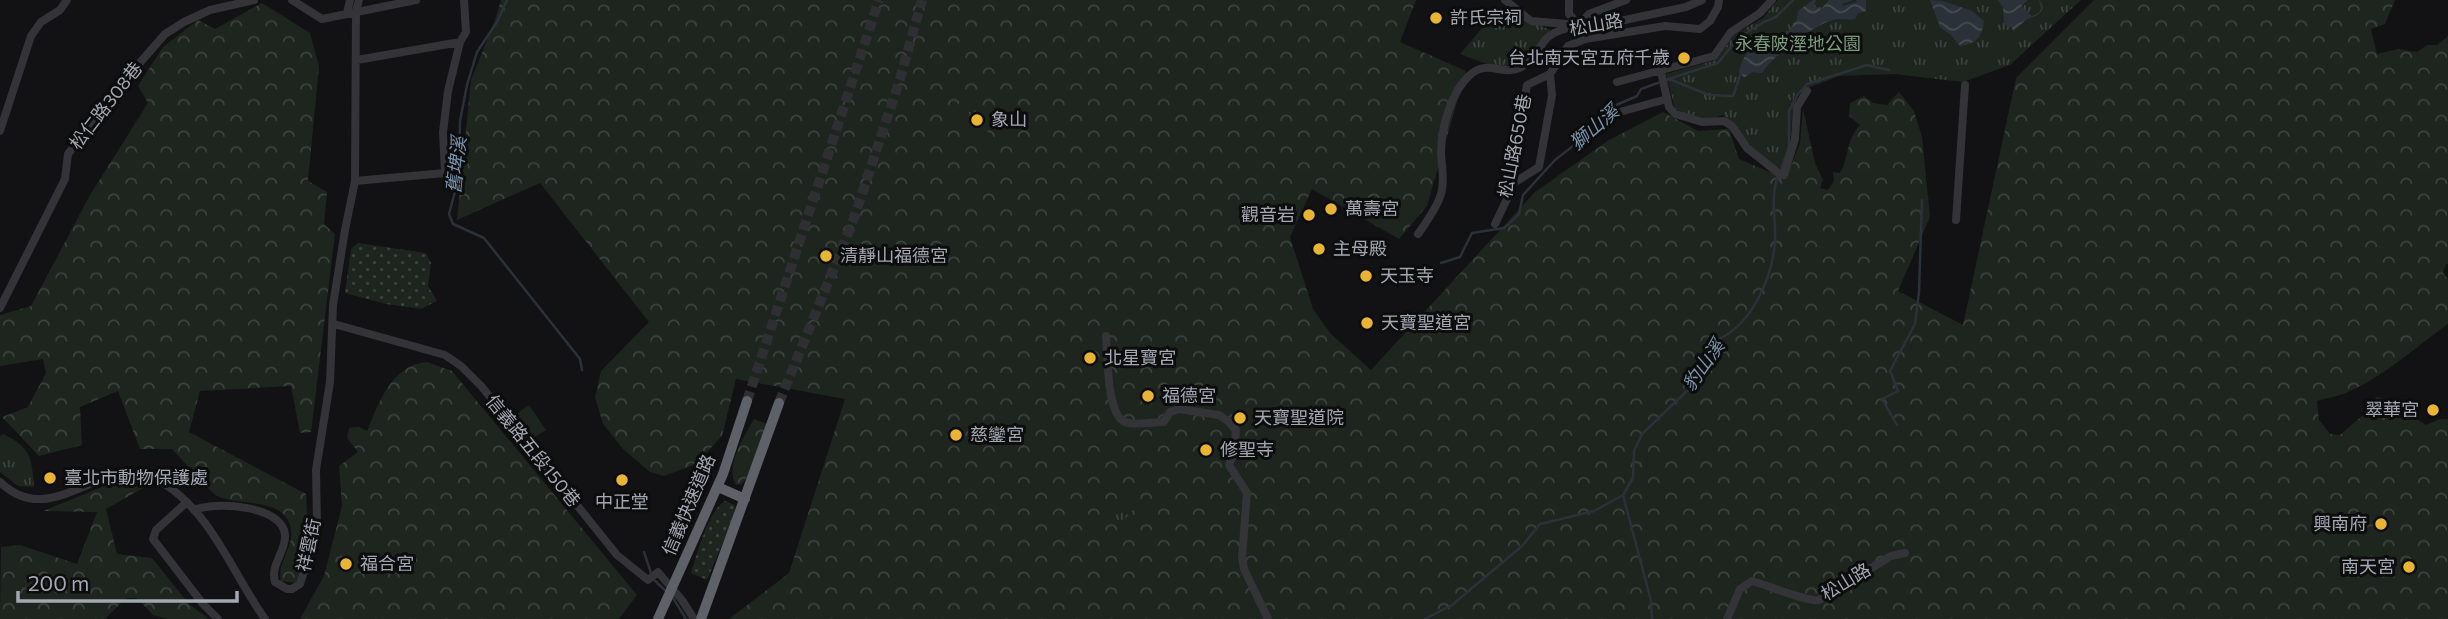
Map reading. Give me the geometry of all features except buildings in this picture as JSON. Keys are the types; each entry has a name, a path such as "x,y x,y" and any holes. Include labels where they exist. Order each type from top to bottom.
{"highway":[{"name":"信義快速道路","path":"658,619 718,487 747,401"},
{"path":"701,619 779,403"},
{"path":"718,487 745,499"}],"street":[{"path":"0,131 32,36 41,22 60,10 67,0"},
{"name":"松仁路308巷","path":"0,308 65,179 68,154 124,81 165,34 184,22 210,10 254,0"},
{"path":"292,0 322,19 416,0"},
{"path":"334,324 333,305 355,181 354,101 357,60 350,0"},
{"path":"352,12 359,0"},
{"path":"355,181 445,173 443,132 448,91 460,42 466,32 464,0"},
{"path":"1505,0 1531,21 1563,28 1569,14 1569,0"},
{"path":"1569,14 1579,25 1589,14 1626,0"},
{"name":"松山路","path":"1418,234 1440,197 1443,182 1442,138 1454,98 1463,82 1481,68 1512,72 1524,66 1534,58 1548,37 1563,28 1579,25 1591,27 1686,7 1702,0"},
{"name":"松山路650巷","path":"1495,224 1507,199 1527,85 1550,74 1568,46 1585,39 1665,26 1700,29 1710,21 1719,0"},
{"path":"1617,82 1688,67 1714,56 1731,32 1760,13 1772,0"},
{"path":"357,60 460,42"},
{"path":"1661,72 1667,99 1675,114 1702,122 1719,120 1728,123 1747,148 1784,176 1795,139 1797,107 1807,91 1800,92"},
{"path":"1509,186 1539,167 1552,95 1550,74"},
{"path":"1956,220 1965,85"},
{"path":"1616,113 1667,99"},
{"name":"祥雲街","path":"194,510 204,506 225,506 270,515 280,523 285,533 274,567 275,582 287,589 300,584 317,522 316,470 330,382 334,324"},
{"name":"信義路五段150巷","path":"334,324 445,355 461,366 482,387 617,555 648,580 658,572 694,619"},
{"path":"1106,336 1111,396 1114,411 1121,420 1128,424 1164,422 1170,412 1179,409 1219,415 1236,430 1234,453 1229,465 1247,493 1242,557 1244,569 1268,619"},
{"path":"0,482 21,496 44,500 113,475 138,475 161,482 194,510 234,566 248,596 265,619"},
{"path":"187,502 156,530 153,539 203,604 218,619"},
{"name":"松山路","path":"1727,619 1740,589 1752,582 1778,588 1811,601 1819,600 1891,556 1905,553"}],"green space":[{"path":"501,0 1416,0 1400,42 1466,71 1427,206 1399,239 1312,189 1290,237 1313,309 1330,333 1371,370 1535,192 1609,140 1663,112 1698,131 1729,129 1739,159 1779,176 1788,174 1800,143 1803,109 1815,163 1823,180 1820,188 1828,190 1834,181 1833,172 1840,173 1852,137 1860,125 1849,116 1850,103 1864,96 1873,103 1887,105 1899,92 1914,111 1922,137 1930,217 1898,291 1963,325 2016,78 2094,0 2395,0 2385,24 2371,29 2377,54 2398,49 2417,52 2427,45 2437,45 2448,36 2448,264 2443,273 2448,279 2448,324 2372,380 2343,394 2317,401 2319,420 2330,434 2340,435 2369,410 2376,397 2394,404 2426,425 2440,419 2448,419 2448,619 729,619 789,573 845,399 736,379 722,436 696,464 664,476 650,472 624,450 603,424 595,397 601,371 649,322 540,183 457,220 471,80"},
{"name":"永春陂溼地公園","path":"1778,0 2081,0 2010,65 1963,82 1894,74 1839,76 1808,88 1794,97 1789,150 1782,169 1751,151 1733,124 1722,115 1704,119 1675,109 1666,74 1716,60 1735,34 1763,18"},
{"path":"262,3 310,33 319,66 308,181 327,192 324,224 335,234 311,432 300,433 291,386 200,391 189,432 306,494 309,547 297,583 281,581 281,567 291,540 290,525 285,516 268,506 217,496 172,449 140,449 118,391 80,407 82,445 39,456 2,417 28,407 46,373 43,359 0,366 0,315 31,306 90,195 148,103 138,86 163,47 198,20 215,29"},
{"path":"1508,8 1521,18 1551,30 1530,54 1512,65 1502,66 1490,65 1460,54 1489,20"},
{"path":"962,99 970,112 984,106 990,112 984,127 988,132 983,138 961,117 958,105"},
{"path":"358,243 426,253 431,263 428,286 437,301 421,309 386,304 345,293 351,249"},
{"path":"427,362 452,371 637,595 619,619 300,619 324,576 342,506 339,466 358,452 347,438 349,428 359,427 367,431 382,398 395,378 404,370"},
{"path":"529,405 546,430 532,439 515,415"},
{"path":"754,419 767,424 747,477 742,484 736,485 732,469 734,460"},
{"path":"3,434 25,449 31,461 34,487 18,486 0,472 0,436"},
{"path":"112,483 145,487 106,509 117,554 152,558 189,604 209,619 168,619 153,615 137,598 126,598 105,619 0,619 1,547 20,545 77,564 97,512 43,511"},
{"path":"725,501 735,505 734,517 707,580 691,573 708,523"},
{"path":"1115,501 1117,506 1133,502 1135,507 1119,524 1105,504"}],"water":[{"path":"1816,0 1814,6 1821,9 1829,0 1853,0 1842,6 1857,2 1856,0 1866,0 1866,11 1858,13 1855,19 1839,19 1820,25 1785,49 1762,73 1752,72 1744,78 1739,72 1751,49 1772,35 1789,31 1797,19 1798,11"},
{"path":"1930,0 1943,1 1972,11 1984,21 1977,39 1960,46 1940,27"},
{"path":"1998,0 2028,0 2021,6 2032,16 2041,9 2039,0 2043,8 2038,15 2027,19 2013,32 2012,28 2004,24 2003,7"}],"waterway":[{"name":"舊埤溪","path":"507,0 497,22 477,52 467,85 460,121 459,177 449,214 453,224 484,238 580,359 582,370"},
{"path":"1669,79 1718,63 1738,38 1776,17 1793,0"},
{"name":"豹山溪","path":"1781,170 1789,147 1789,111 1807,84 1867,65 1889,70"},
{"name":"獅山溪","path":"1441,263 1460,257 1472,233 1504,228 1511,222 1519,214 1523,195 1555,160 1604,122 1614,106 1637,96 1641,89 1669,79 1709,95 1733,96 1741,73"},
{"name":"豹山溪","path":"1425,619 1452,605 1522,546 1540,524 1594,511 1623,495 1633,478 1634,451 1642,434 1689,389 1705,362 1714,357 1719,339 1742,322 1759,297 1773,254 1774,200 1778,176"},
{"path":"1897,425 1882,399 1898,391 1890,371 1915,324 1919,292 1922,200"},
{"path":"1623,495 1651,601 1652,619"},
{"name":"舊埤溪","path":"644,552 653,579 666,591"},
{"name":"舊埤溪","path":"673,598 686,619"}],"tunnel":[{"path":"747,401 879,0"},
{"path":"779,403 853,221 900,79 922,0"}],"place":[{"name":"許氏宗祠","path":"1436,18"},
{"name":"台北南天宮五府千歲","path":"1684,58"},
{"name":"象山","path":"977,120"},
{"name":"萬壽宮","path":"1331,209"},
{"name":"觀音岩","path":"1309,215"},
{"name":"主母殿","path":"1319,249"},
{"name":"清靜山福德宮","path":"826,256"},
{"name":"天玉寺","path":"1366,276"},
{"name":"天寶聖道宮","path":"1367,323"},
{"name":"北星寶宮","path":"1090,358"},
{"name":"福德宮","path":"1148,396"},
{"name":"翠華宮","path":"2433,410"},
{"name":"天寶聖道院","path":"1240,418"},
{"name":"慈鑾宮","path":"956,435"},
{"name":"修聖寺","path":"1206,450"},
{"name":"臺北市動物保護處","path":"50,478"},
{"name":"中正堂","path":"622,480"},
{"name":"興南府","path":"2381,524"},
{"name":"福合宮","path":"346,564"},
{"name":"南天宮","path":"2409,567"}]}
